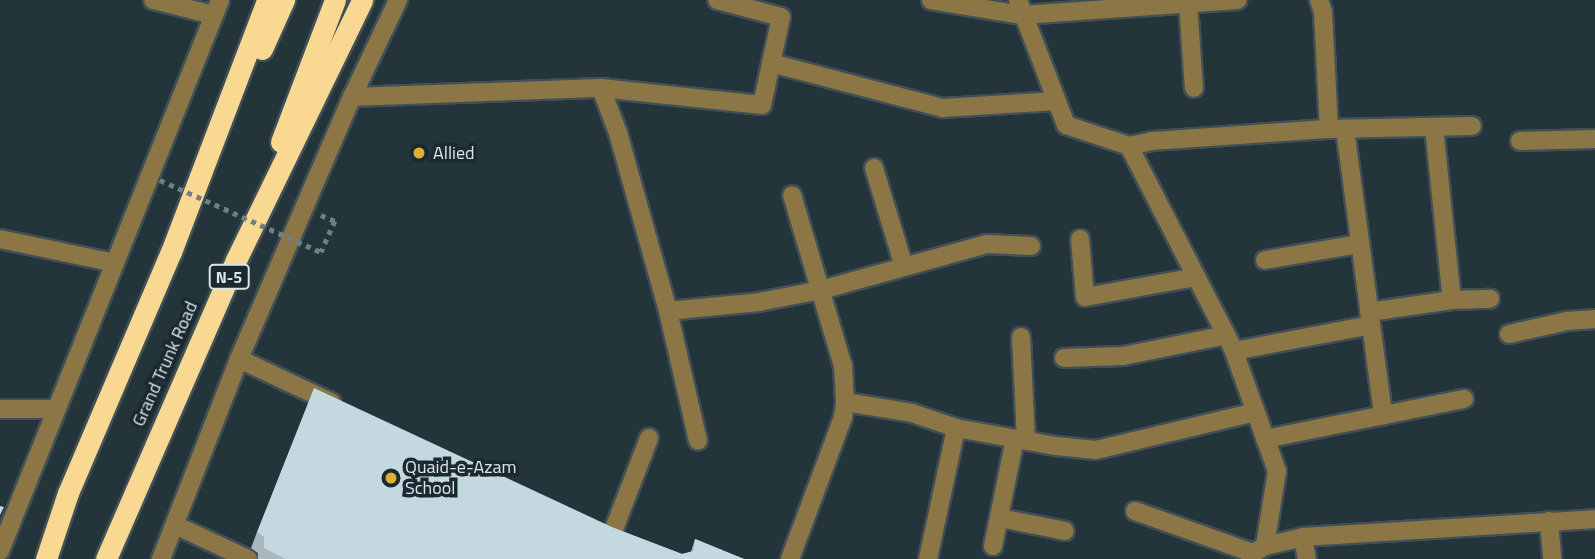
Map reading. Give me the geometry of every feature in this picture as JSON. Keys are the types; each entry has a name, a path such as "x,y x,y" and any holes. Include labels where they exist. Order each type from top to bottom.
{"highway":[{"path":"171,252 267,0"},
{"path":"46,559 68,493 171,252 284,0"},
{"path":"236,260 335,0"},
{"name":"Grand Trunk Road","path":"106,559 236,260 362,0"}],"street":[{"path":"0,551 217,7 153,0"},
{"path":"161,559 239,359 352,97 398,0"},
{"path":"352,97 601,88 762,105 782,9 717,0"},
{"path":"931,0 1020,7 1237,0"},
{"path":"1319,0 1323,12 1337,129 1360,244 1383,415"},
{"path":"1188,3 1194,88"},
{"path":"1020,7 1066,125 1129,146 1152,141 1337,129 1472,126"},
{"path":"771,63 943,108 1058,101"},
{"path":"601,88 618,133 668,311 698,441"},
{"path":"1434,127 1452,300"},
{"path":"1520,141 1595,139"},
{"path":"1129,146 1230,343 1277,471 1256,553"},
{"path":"874,167 904,267"},
{"path":"790,559 843,417 845,402 843,366 792,195"},
{"path":"0,239 115,263"},
{"path":"1080,239 1085,298 1196,276"},
{"path":"668,311 759,302 821,290 987,244 1031,246"},
{"path":"1265,260 1360,244"},
{"path":"1064,358 1123,356 1230,343 1452,300 1490,299"},
{"path":"1508,334 1567,321 1595,319"},
{"path":"993,546 1020,440 1021,337"},
{"path":"239,359 351,412"},
{"path":"1265,439 1464,399"},
{"path":"845,402 912,412 956,428 1096,450 1256,412"},
{"path":"0,409 56,409"},
{"path":"928,559 956,428"},
{"path":"634,542 606,531 649,438"},
{"path":"1135,511 1256,553 1303,537 1595,519"},
{"path":"1000,518 1066,531"},
{"path":"1549,521 1552,559"},
{"path":"175,524 248,559"},
{"path":"1303,537 1307,559"}],"path":[{"path":"160,180 321,252 335,221"}],"building":[{"name":"Quaid-e-Azam School","path":"314,388 614,528 682,554 693,551 695,539 744,559 286,559 264,548 264,537 257,532"}],"place":[{"name":"Allied","path":"419,153"},
{"name":"Quaid-e-Azam School","path":"391,478"}]}
